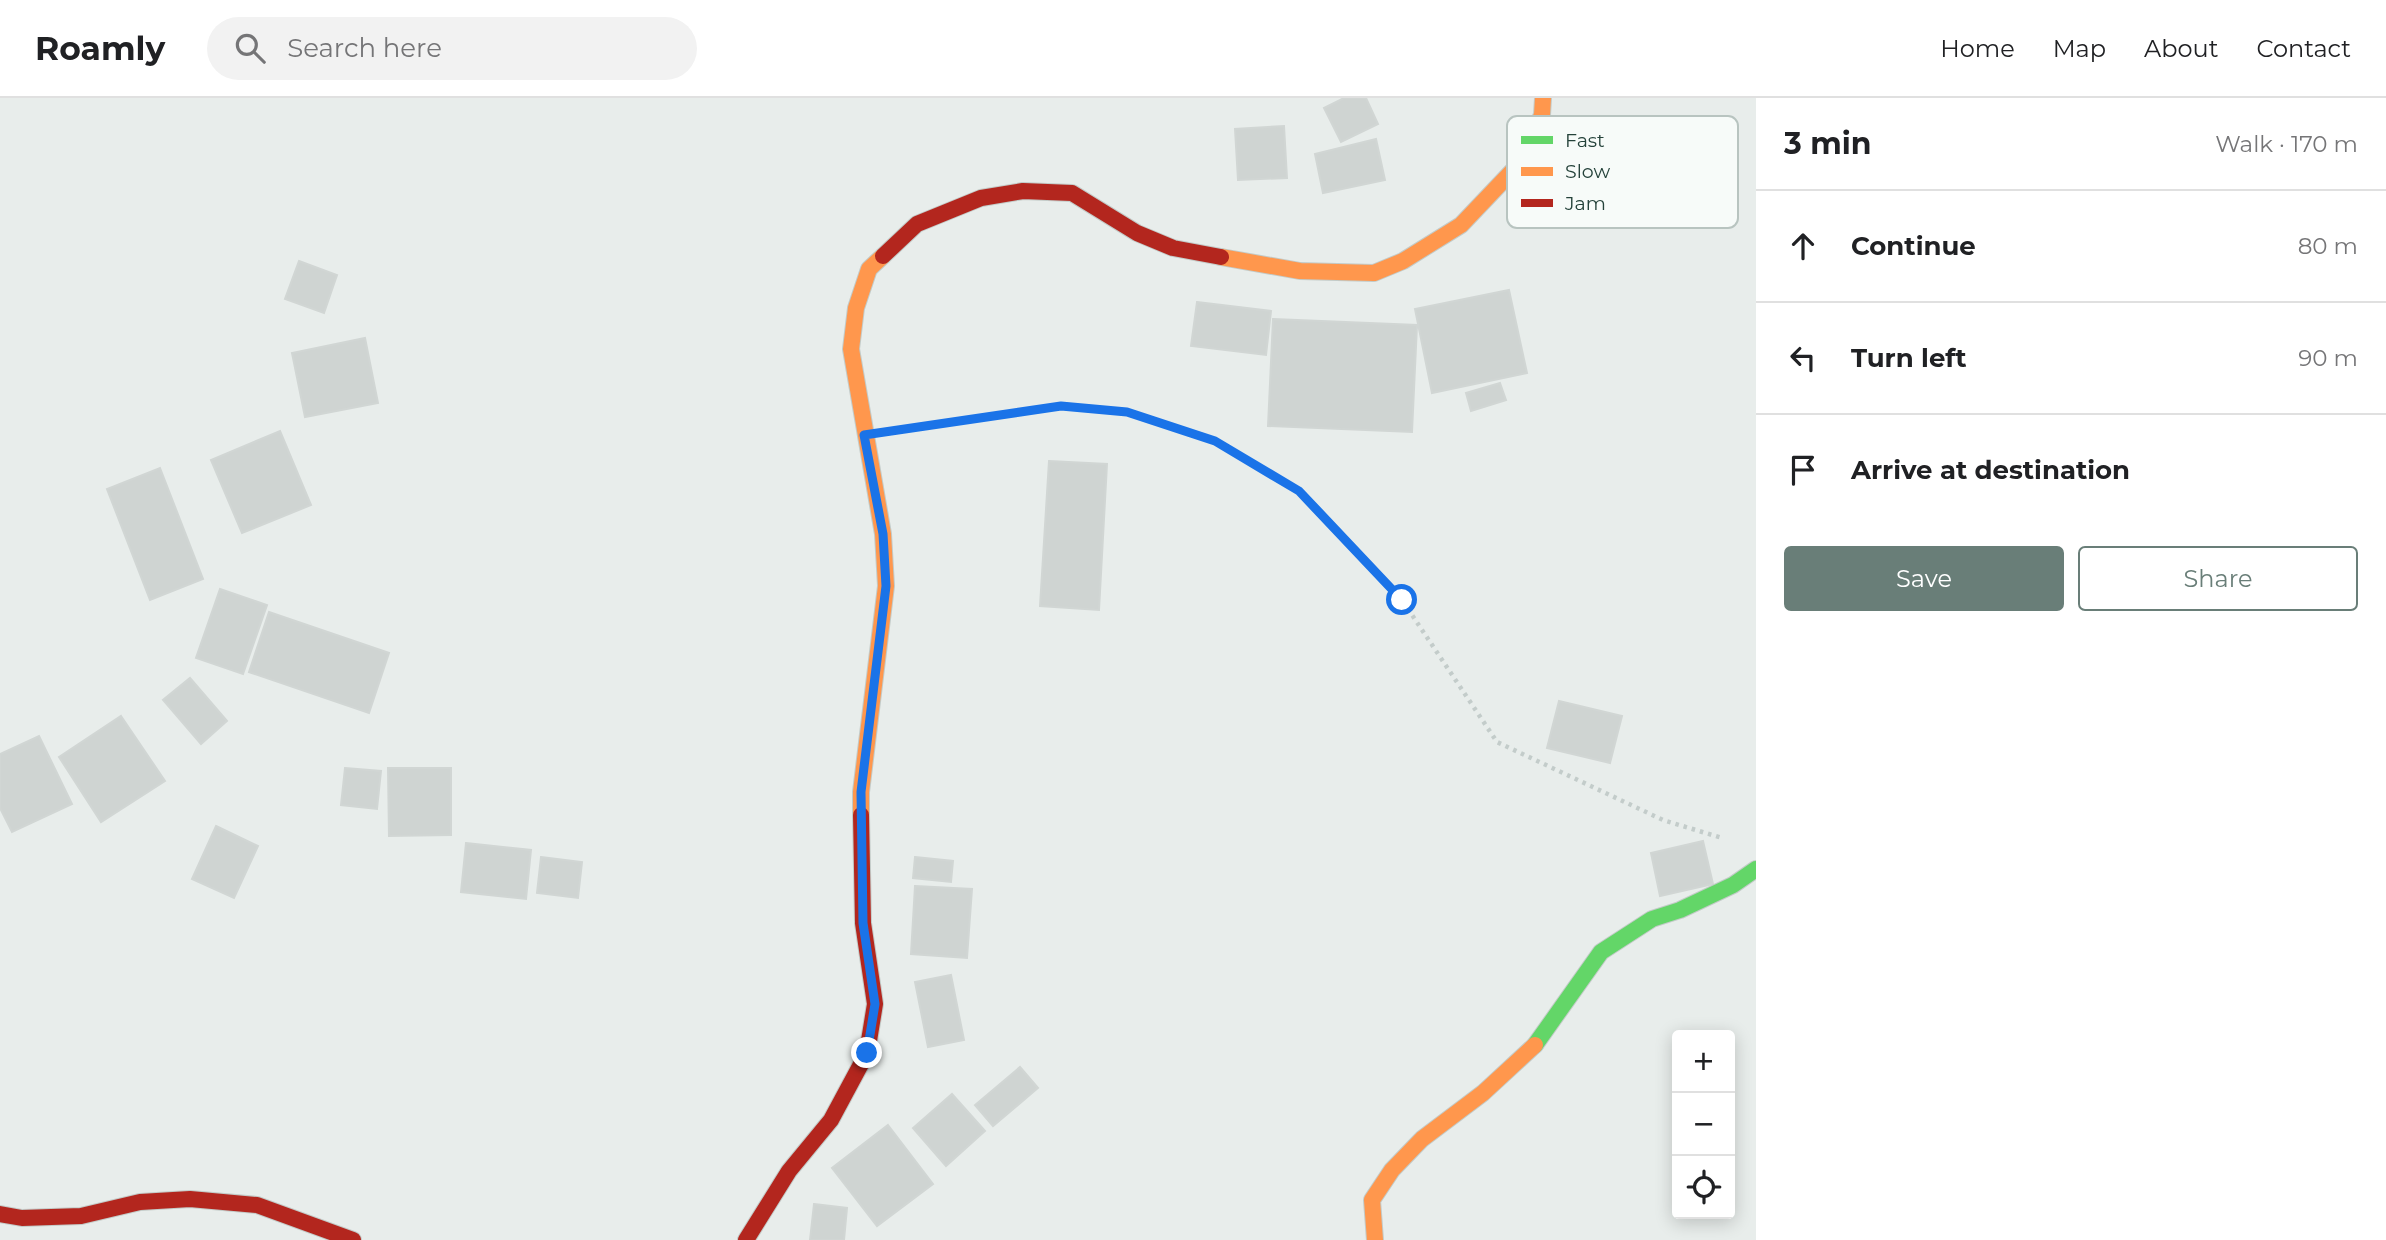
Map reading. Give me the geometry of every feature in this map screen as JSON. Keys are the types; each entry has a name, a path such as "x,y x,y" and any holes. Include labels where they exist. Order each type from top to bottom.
{"street":[{"path":"1542,116 1543,98"},
{"path":"746,1240 789,1171 831,1120 855,1078 867,1053 875,1004 863,923 861,792 886,586 883,534 851,349 856,309 869,269 917,224 981,198 1023,191 1073,193 1137,233 1173,248 1300,271 1374,273 1403,261 1461,225 1507,177"},
{"path":"1375,1240 1372,1200 1392,1170 1422,1139 1483,1093 1539,1041 1601,952 1652,919 1680,910 1733,885 1756,869"},
{"path":"0,1214 22,1218 81,1216 140,1202 190,1199 257,1205 353,1240"}],"path":[{"path":"864,435 1061,406 1127,412 1215,441 1299,491 1402,600 1497,742 1663,820 1729,841"}],"building":[{"path":"1344,98 1366,98 1378,124 1341,142 1324,108"},
{"path":"1284,126 1287,178 1238,180 1235,129"},
{"path":"1376,139 1385,180 1323,193 1315,154"},
{"path":"299,261 337,275 324,313 285,299"},
{"path":"1509,290 1527,373 1432,393 1415,309"},
{"path":"1197,302 1271,311 1266,355 1191,346"},
{"path":"1273,319 1417,325 1412,432 1268,426"},
{"path":"365,338 378,403 305,417 292,353"},
{"path":"1500,383 1506,400 1471,411 1466,393"},
{"path":"280,431 311,505 242,533 211,460"},
{"path":"1049,461 1107,464 1099,610 1040,606"},
{"path":"160,468 203,579 150,600 107,489"},
{"path":"220,589 267,605 243,674 196,658"},
{"path":"269,612 389,653 369,713 249,672"},
{"path":"190,678 227,721 201,744 163,700"},
{"path":"1559,701 1622,716 1610,763 1547,748"},
{"path":"121,716 165,781 101,822 59,757"},
{"path":"39,736 72,804 12,832 0,808 0,754"},
{"path":"345,768 381,771 377,809 341,805"},
{"path":"388,768 451,768 451,835 389,836"},
{"path":"216,826 258,846 234,898 192,879"},
{"path":"1703,841 1713,884 1660,896 1651,853"},
{"path":"466,843 531,850 526,899 461,892"},
{"path":"541,857 582,862 578,898 537,893"},
{"path":"915,857 953,861 951,882 913,878"},
{"path":"915,886 972,889 967,958 911,954"},
{"path":"951,975 964,1040 928,1047 915,982"},
{"path":"1020,1067 1038,1088 993,1126 975,1105"},
{"path":"952,1094 985,1131 946,1166 913,1128"},
{"path":"888,1125 933,1184 877,1226 832,1168"},
{"path":"814,1204 847,1208 844,1240 810,1240"}],"traffic: fast":[{"path":"1535,1045 1601,952 1652,919 1680,910 1733,885 1756,869"}],"traffic: slow":[{"path":"1542,116 1543,98"},
{"path":"1221,257 1300,271 1374,273 1403,261 1461,225 1507,177"},
{"path":"861,815 861,792 886,586 883,534 851,349 856,308 869,269 883,256"},
{"path":"1375,1240 1372,1200 1392,1170 1422,1139 1483,1093 1535,1045"}],"traffic: jam":[{"path":"883,256 917,224 981,198 1023,191 1072,193 1137,233 1173,248 1221,257"},
{"path":"746,1240 789,1171 831,1120 867,1053 875,1004 863,923 861,815"},
{"path":"0,1214 22,1218 81,1216 140,1202 190,1199 257,1205 353,1240"}],"route":[{"path":"867,1053 875,1004 863,923 861,792 886,586 883,534 864,435 1061,406 1127,412 1215,441 1299,491 1402,600"}]}
